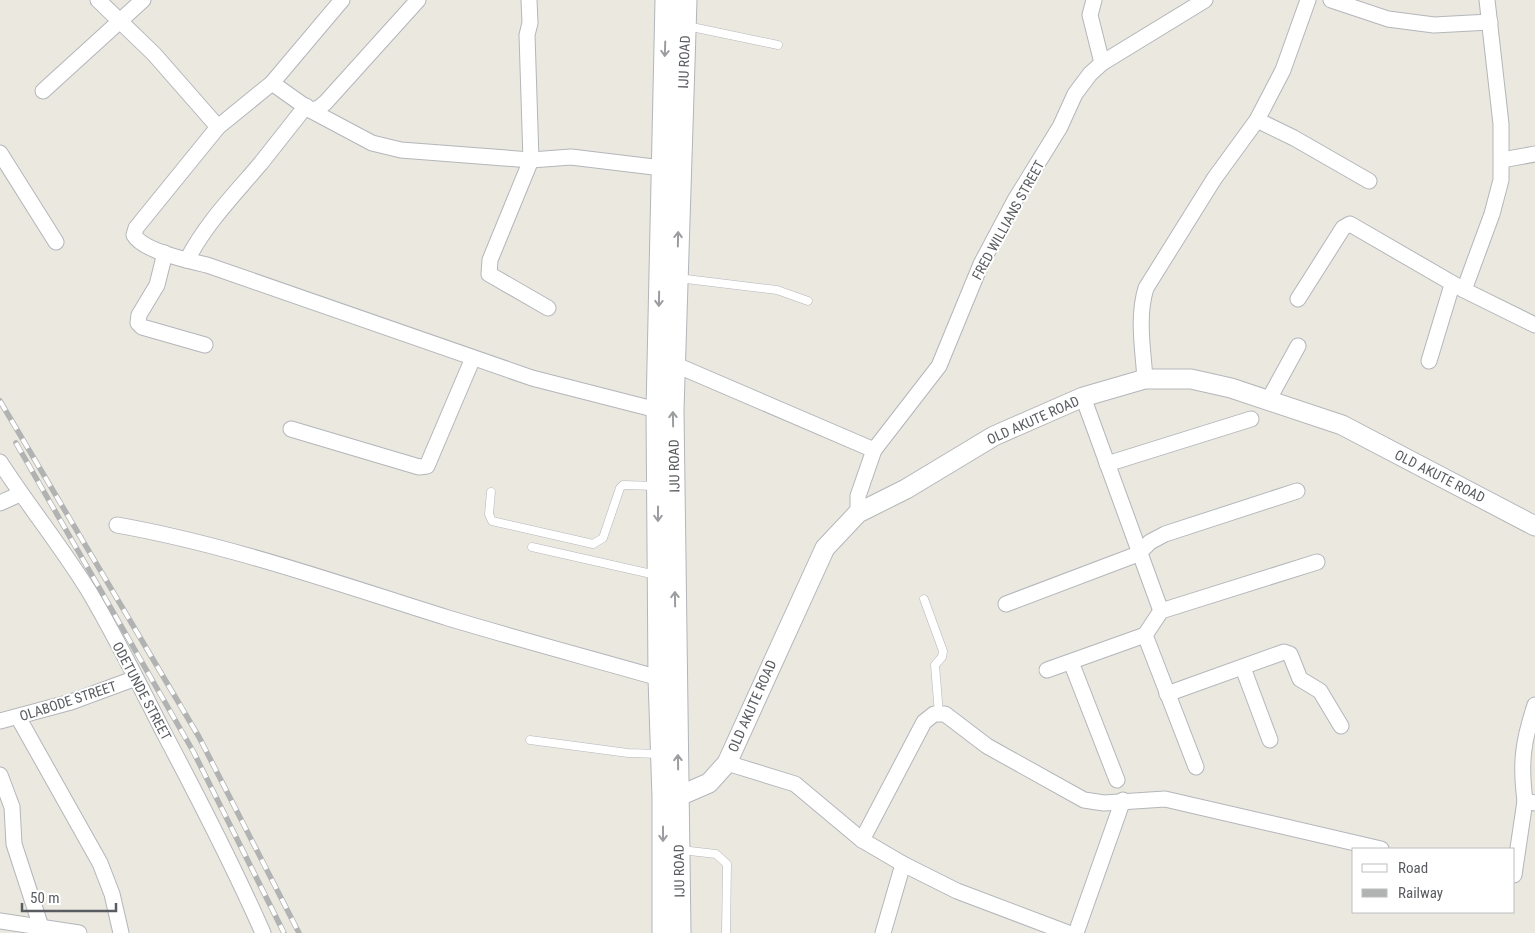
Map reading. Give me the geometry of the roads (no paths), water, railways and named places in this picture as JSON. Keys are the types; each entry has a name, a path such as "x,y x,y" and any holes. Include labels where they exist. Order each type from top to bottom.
{"main road":[{"name":"IJU ROAD","path":"666,0 657,410 666,486 679,796 680,933"},
{"name":"IJU ROAD","path":"663,933 662,754 658,576 676,365 686,0"}],"street":[{"path":"98,0 154,54 218,127"},
{"path":"43,91 143,0"},
{"path":"342,0 272,84 218,127 136,228 134,235 138,242 165,253 207,265 532,378 657,410"},
{"path":"187,260 198,239 218,212 308,108 318,108 326,102 418,0"},
{"path":"529,0 530,23 527,35 532,160 490,260 488,274 548,308"},
{"path":"1094,0 1090,15 1102,62"},
{"name":"FRED WILLIANS STREET","path":"858,514 858,496 874,450 939,366 981,264 1011,208 1060,127 1075,94 1102,62 1205,0"},
{"path":"1145,379 1140,320 1142,301 1146,288 1214,179 1256,120 1283,70 1308,0"},
{"path":"1331,0 1388,19 1434,25 1490,22"},
{"path":"1429,361 1458,287 1492,214 1501,180 1502,160 1487,0"},
{"path":"272,84 308,108 372,143 401,150 532,160 571,157 662,168"},
{"path":"1256,120 1294,138 1369,181"},
{"path":"0,153 56,242"},
{"path":"1502,160 1535,154"},
{"path":"1298,299 1343,228 1350,224 1458,287 1535,325"},
{"path":"165,253 157,285 139,315 138,323 142,327 205,345"},
{"path":"1269,400 1298,346"},
{"path":"291,429 420,467 427,466 473,358"},
{"path":"676,365 874,450"},
{"name":"OLD AKUTE ROAD","path":"679,796 709,783 727,763 825,548 858,514 906,489 994,436 1083,397 1145,379 1191,379 1231,388 1342,425 1535,526"},
{"path":"1083,397 1138,554 1161,611"},
{"path":"1107,464 1252,419"},
{"name":"ODETUNDE STREET","path":"0,462 20,494 43,521 89,593 136,678 238,875 263,933"},
{"path":"1006,604 1138,554 1150,542 1165,534 1297,492"},
{"path":"0,503 20,494"},
{"path":"118,525 153,531 289,566 449,618 659,678"},
{"path":"1047,670 1145,635 1161,611 1317,562"},
{"path":"1145,635 1196,767"},
{"path":"1167,694 1284,652 1290,654 1300,679 1320,691 1340,726"},
{"path":"1071,662 1117,780"},
{"path":"1243,668 1270,740"},
{"name":"OLABODE STREET","path":"1,717 18,717 72,702 136,678"},
{"path":"1515,870 1530,802 1521,768 1531,734 1535,705"},
{"path":"862,840 924,722 934,714 945,714 987,746 1084,800 1104,803 1123,800 1165,799 1377,848"},
{"path":"18,717 100,863 112,894 120,933"},
{"path":"727,763 795,784 862,840 903,864 957,891 1068,933"},
{"path":"0,775 12,807 14,844 42,931"},
{"path":"1076,933 1123,800"},
{"path":"883,933 903,864"},
{"path":"0,921 42,931 79,933"}],"lane":[{"path":"685,26 778,45"},
{"path":"678,278 777,290 808,301"},
{"path":"491,492 489,514 492,521 593,544 603,538 620,488 623,485 666,486"},
{"path":"532,548 658,576"},
{"path":"924,599 943,651 942,657 935,665 939,714"},
{"path":"530,740 628,753 662,754"},
{"path":"679,850 716,854 727,864 726,933"}],"railway":[{"path":"0,401 199,737 299,933"},
{"path":"16,443 193,751 284,933"}]}
